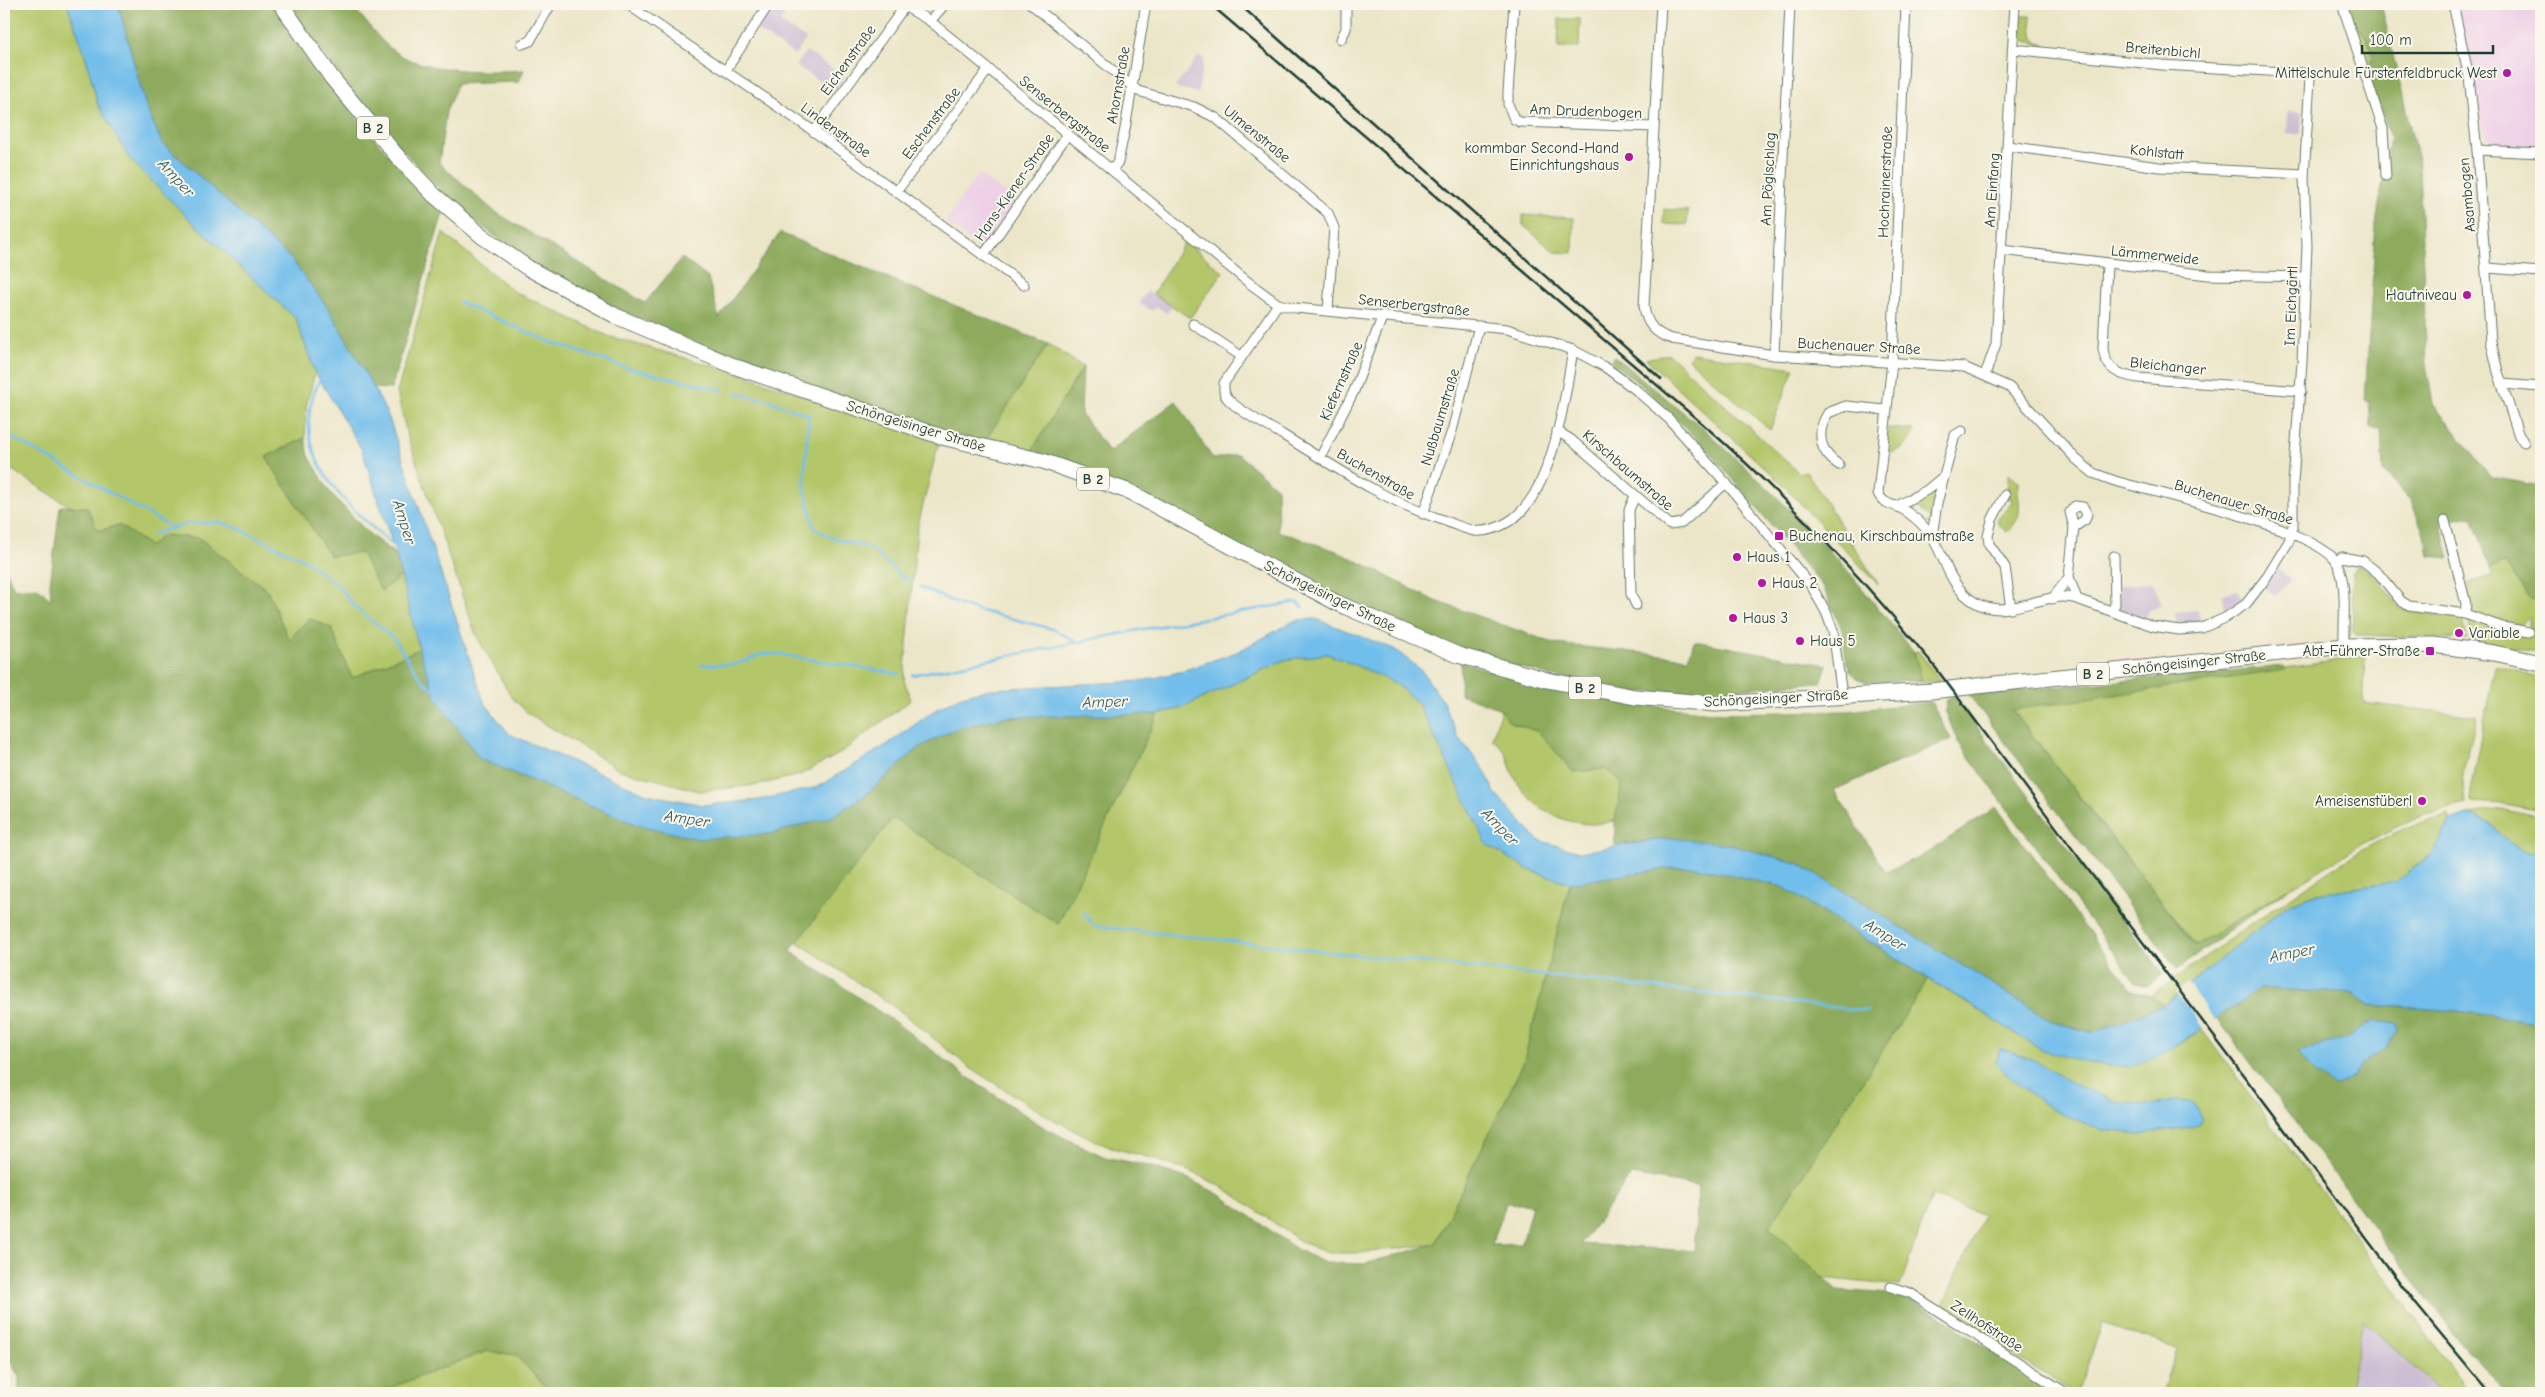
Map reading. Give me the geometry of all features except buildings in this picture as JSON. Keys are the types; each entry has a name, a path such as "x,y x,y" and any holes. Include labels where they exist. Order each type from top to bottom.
{"main road":[{"name":"Schöngeisinger Straße","path":"281,4 327,71 397,156 434,196 482,236 528,268 618,317 736,367 942,437 1042,461 1130,492 1337,603 1466,658 1547,680 1634,697 1716,704 1932,691 2344,646 2433,645 2494,653 2541,663"}],"street":[{"path":"522,44 530,41 551,4"},
{"name":"Lindenstraße","path":"627,4 814,132 1024,285"},
{"path":"726,70 769,4"},
{"path":"930,22 945,4"},
{"name":"Ulmenstraße","path":"1032,4 1138,91 1197,108 1216,118 1328,212 1334,228 1328,310"},
{"name":"Ahornstraße","path":"1112,170 1118,162 1133,87 1146,4"},
{"path":"1341,39 1346,29 1346,4"},
{"name":"Am Drudenbogen","path":"1514,4 1508,93 1508,104 1514,119 1520,122 1654,127"},
{"name":"Buchenauer Straße","path":"1661,4 1644,306 1648,322 1657,333 1672,339 1774,355 1954,365 1985,375 2003,383 2016,394 2066,449 2093,473 2291,533 2321,546 2336,561"},
{"name":"Am Pöglschlag","path":"1774,355 1790,4"},
{"name":"Hochrainerstraße","path":"1892,362 1906,4"},
{"name":"Am Einfang","path":"1985,375 1995,350 2015,4"},
{"path":"2342,4 2383,129 2386,176"},
{"name":"Asambogen","path":"2453,4 2469,77 2487,268 2491,341 2519,437 2524,442"},
{"name":"Senserbergstraße","path":"903,5 930,22 1278,304 1523,332 1573,350 1605,367 1656,406 1726,483 1820,599 1834,631 1842,695"},
{"name":"Eichenstraße","path":"814,132 903,5"},
{"name":"Breitenbichl","path":"2013,49 2180,66 2302,74 2310,79"},
{"name":"Eschenstraße","path":"896,192 988,70"},
{"name":"Im Eichgärtl","path":"2291,533 2301,391 2306,277 2307,246 2304,174 2310,79"},
{"name":"Hans-Kiener-Straße","path":"983,256 1068,134"},
{"name":"Kohlstatt","path":"2008,146 2151,166 2304,174"},
{"path":"2477,150 2541,153"},
{"name":"Lämmerweide","path":"2002,250 2208,275 2306,277"},
{"name":"Bleichanger","path":"2107,264 2102,349 2105,362 2119,374 2139,378 2301,391"},
{"path":"2487,268 2541,272"},
{"name":"Buchenstraße","path":"1278,304 1224,383 1224,391 1228,398 1386,498 1423,514 1476,531 1490,530 1508,522 1519,513 1537,487 1557,431 1573,350"},
{"name":"Kiefernstraße","path":"1320,458 1354,391 1383,315"},
{"path":"1193,324 1241,356"},
{"name":"Nußbaumstraße","path":"1423,514 1452,431 1479,326"},
{"path":"1892,362 1877,489 1881,500 1897,506 1916,520 1932,536 1946,570 1965,594 1976,603 1991,608 2011,608 2064,597 2077,599 2168,629 2190,629 2211,625 2237,611 2252,598 2289,541 2291,533"},
{"path":"2502,384 2541,386"},
{"path":"1840,465 1826,454 1820,437 1822,424 1828,413 1846,406 1885,410"},
{"name":"Kirschbaumstraße","path":"1557,431 1570,439 1670,525 1676,525 1726,483"},
{"path":"1932,536 1955,435 1962,431"},
{"path":"1897,506 1927,490 1945,476"},
{"path":"2006,495 1992,520 1988,536 1989,544 2005,567 2011,608"},
{"path":"1634,496 1629,510 1630,594 1636,605"},
{"path":"2445,521 2466,604 2465,614"},
{"path":"2074,527 2069,577 2077,599"},
{"path":"2112,611 2115,604 2114,556"},
{"path":"2344,646 2342,578 2336,561 2342,558 2363,561 2378,573 2401,601 2409,606 2465,614 2502,627 2529,632"},
{"path":"2052,599 2069,577"},
{"name":"Zellhofstraße","path":"1891,1287 1910,1293 2066,1393"}],"shaded area":[{"path":"774,4 786,12 780,22 806,39 795,55 757,30"},
{"name":"Mittelschule Fürstenfeldbruck West","path":"2458,4 2541,4 2541,148 2499,146 2488,138 2481,125 2473,70"},
{"path":"806,51 845,77 836,91 796,66"},
{"path":"1198,57 1204,58 1198,93 1175,87"},
{"path":"2288,112 2302,112 2301,134 2287,134"},
{"path":"978,174 1015,200 981,249 945,222"},
{"path":"1147,291 1172,306 1167,313 1156,306 1152,311 1139,303"},
{"path":"2278,567 2290,580 2276,596 2264,587"},
{"path":"2153,582 2162,605 2148,611 2145,618 2120,609 2119,586"},
{"path":"2237,590 2244,601 2225,614 2223,594"},
{"path":"2198,610 2200,622 2176,624 2175,612"},
{"path":"2363,1320 2442,1393 2349,1393"}],"green space":[{"path":"4,4 67,4 85,54 98,105 187,217 296,319 315,372 306,407 305,438 266,457 361,553 403,575 419,649 352,678 331,628 289,641 267,590 150,547 119,525 98,531 87,507 71,507 4,465"},
{"path":"118,4 273,4 311,60 374,139 443,213 391,389 374,388 328,308 291,259 162,143 146,107"},
{"path":"289,4 351,4 390,48 408,59 423,64 458,70 524,70 519,82 457,84 446,112 439,163 494,211 645,303 682,258 708,278 719,318 780,233 1048,344 985,441 944,433 746,364 620,310 529,262 454,205 370,115 307,33"},
{"path":"2346,4 2381,4 2419,165 2427,369 2433,404 2491,477 2541,486 2541,597 2532,601 2504,563 2490,567 2472,516 2440,522 2450,558 2429,556 2427,542 2411,501 2383,471 2381,430 2371,428 2369,402 2365,400 2376,223 2390,137 2371,84 2369,72 2373,56 2370,45 2364,33 2353,23"},
{"path":"2021,16 2030,16 2034,39 2046,46 2022,40"},
{"path":"1559,19 1580,19 1579,48 1558,48"},
{"path":"2353,23 2367,39 2371,50 2369,72"},
{"path":"1664,209 1688,211 1687,225 1663,224"},
{"path":"1523,215 1574,218 1573,253 1555,252 1523,225"},
{"path":"443,233 513,291 608,336 738,373 939,441 917,529 904,680 911,700 839,754 800,775 757,785 699,791 620,770 529,714 512,698 476,635 407,435 397,392"},
{"path":"1185,241 1223,272 1190,318 1153,294"},
{"path":"1048,344 1083,367 1031,452 985,441"},
{"path":"1693,353 1794,368 1770,430 1688,359"},
{"path":"1669,354 1799,473 1806,471 1878,584 1782,484 1646,359"},
{"path":"1614,356 1705,430 1773,493 1843,565 1914,652 1922,680 1868,682 1858,679 1852,673 1847,664 1842,629 1823,587 1711,453 1647,390 1611,362"},
{"path":"1083,367 1081,414 1109,452 1176,401 1213,459 1238,454 1277,488 1278,531 1342,553 1433,600 1556,644 1689,658 1694,641 1827,665 1821,682 1697,692 1634,692 1548,675 1459,651 1339,600 1031,452"},
{"path":"1888,428 1914,430 1908,443 1896,451 1886,453"},
{"path":"305,438 309,456 329,491 367,532 396,555 403,575 381,591 361,553 330,556 266,457"},
{"path":"2009,474 2018,482 2019,515 2007,532 1998,524 1998,519 2012,502 2007,488"},
{"path":"1938,484 1932,522 1927,524 1930,518 1918,507 1913,512 1908,504"},
{"path":"60,506 87,507 98,531 119,525 150,546 163,535 199,538 267,590 289,640 309,618 331,628 352,678 419,649 436,698 480,759 635,824 698,839 863,797 920,747 957,728 1004,717 1158,714 1058,924 893,818 790,951 896,1023 966,1076 1048,1130 1105,1157 1149,1166 1189,1179 1222,1196 1298,1250 1325,1263 1364,1264 1435,1244 1523,1064 1570,883 1670,868 1697,867 1783,887 1928,979 1769,1228 1837,1290 1903,1295 1954,1325 2052,1393 551,1393 516,1355 487,1351 376,1393 19,1393 19,1376 4,1352 4,1269 6,1266 4,1264 4,564 14,589 37,587 51,600 50,584","holes":["1631,1175 1698,1186 1694,1251 1581,1244","1506,1203 1532,1205 1522,1244 1492,1245"]},
{"path":"2504,563 2532,600 2541,597 2541,653 2471,640 2469,621 2529,636 2529,617 2520,626 2495,622 2477,615 2470,605 2468,583 2493,575 2490,567"},
{"path":"2358,565 2371,573 2382,584 2399,609 2461,619 2464,623 2467,639 2357,635 2353,632 2352,574"},
{"path":"1918,651 1941,681 1907,681 1921,680 1914,652"},
{"path":"1327,654 1365,669 1397,685 1418,703 1488,845 1529,870 1570,883 1523,1064 1435,1244 1361,1253 1328,1253 1303,1243 1226,1189 1192,1172 1151,1158 1109,1147 1054,1120 970,1068 900,1011 796,941 893,818 1058,923 1158,714 1182,708 1284,660"},
{"path":"2366,656 2363,703 2477,716 2463,773 2466,804 2421,815 2362,844 2196,946 2012,709"},
{"path":"1461,662 1546,688 1634,704 1722,713 1848,711 1931,702 1951,739 1834,790 1886,872 1927,853 1996,807 2132,990 2151,996 2164,1005 2095,1033 2053,1022 1800,864 1669,838 1615,845 1615,821 1622,783 1606,769 1573,772 1539,732 1508,721 1501,709 1460,694"},
{"path":"2284,666 2285,670 2012,710 2195,946 2287,889 2177,969 1969,695"},
{"path":"2495,666 2541,677 2541,811 2505,804 2472,802 2472,781"},
{"path":"1953,695 2163,974 2148,986 2136,983 1958,742 1945,711 1947,700"},
{"path":"1501,709 1508,721 1539,732 1573,772 1606,769 1623,783 1615,821 1592,824 1568,821 1537,805 1528,797 1515,778 1503,749 1492,739"},
{"path":"2504,809 2541,817 2541,853 2532,853 2518,848 2488,823 2470,814"},
{"path":"2449,815 2450,821 2430,855 2396,882 2318,893 2288,904 2164,1005 2151,996 2265,914 2356,854 2410,827"},
{"path":"1928,979 2042,1050 2168,1051 2202,1030 2470,1393 2442,1393 2363,1320 2349,1393 2162,1393 2177,1349 2103,1323 2077,1393 2074,1393 1941,1308 1984,1215 1932,1195 1900,1286 1822,1278 1769,1227"},
{"path":"2260,988 2354,994 2369,1005 2458,1011 2531,1021 2541,1027 2541,1393 2506,1393 2457,1338 2217,1018"},
{"path":"487,1351 516,1355 551,1393 376,1393"}],"water":[{"name":"Amper","path":"67,4 118,4 146,107 162,143 291,259 328,308 389,418 484,702 509,734 647,794 703,805 759,800 818,787 888,744 935,710 961,696 990,689 1142,681 1179,672 1237,652 1296,620 1316,619 1394,649 1421,670 1442,700 1458,736 1485,771 1495,793 1538,840 1579,852 1670,838 1727,844 1800,864 2053,1022 2094,1033 2164,1005 2288,904 2318,893 2396,882 2430,855 2450,821 2470,814 2488,823 2518,848 2532,853 2541,853 2541,1017 2531,1021 2458,1011 2369,1005 2354,994 2261,988 2168,1051 2131,1067 2088,1063 2042,1050 1783,887 1697,867 1670,868 1570,883 1529,870 1487,845 1418,703 1397,685 1365,669 1327,654 1284,660 1182,708 1158,714 1004,717 957,728 920,747 863,797 831,817 770,834 698,839 635,824 480,759 436,698 419,649 396,555 362,450 315,372 296,319 187,217 129,158 98,105 85,54"},
{"path":"2374,1021 2397,1024 2398,1030 2384,1049 2363,1063 2352,1078 2334,1086 2316,1075 2297,1052 2344,1039"},
{"path":"2000,1048 2036,1061 2062,1078 2115,1102 2150,1105 2175,1101 2190,1102 2197,1107 2203,1120 2197,1126 2139,1134 2102,1130 2052,1110 2015,1082 1996,1064"}],"pier":[{"path":"2187,983 2216,1022 2205,1031 2176,992"}],"waterway":[{"path":"459,302 545,340 627,368 723,390"},
{"name":"Amper","path":"320,379 311,405 309,429 314,452 324,473 339,493 356,512 394,546"},
{"path":"736,393 767,400 809,415 804,483 814,528 830,537 870,548 903,578 910,581"},
{"path":"4,433 173,528"},
{"path":"153,534 187,524 218,522 235,527 307,561 340,588 356,608 393,638 422,680 434,690"},
{"path":"920,587 965,607 1053,629 1078,643"},
{"path":"912,675 1144,629 1297,602 1303,607"},
{"path":"701,665 737,664 762,654 778,654 899,674"},
{"path":"1083,912 1094,926 1868,1011"}],"railway":[{"path":"1210,4 1705,426 1795,510 1851,569 1932,663 2416,1304 2490,1393"},
{"path":"1239,4 1661,379"}],"place":[{"name":"Mittelschule Fürstenfeldbruck West","path":"2507,73"},
{"name":"kommbar Second-Hand Einrichtungshaus","path":"1629,157"},
{"name":"Hautniveau","path":"2467,295"},
{"name":"Buchenau, Kirschbaumstraße","path":"1779,536"},
{"name":"Haus 1","path":"1737,557"},
{"name":"Haus 2","path":"1762,583"},
{"name":"Haus 3","path":"1733,618"},
{"name":"Variable","path":"2459,633"},
{"name":"Haus 5","path":"1800,641"},
{"name":"Abt-Führer-Straße","path":"2430,651"},
{"name":"Ameisenstüberl","path":"2422,801"}]}
